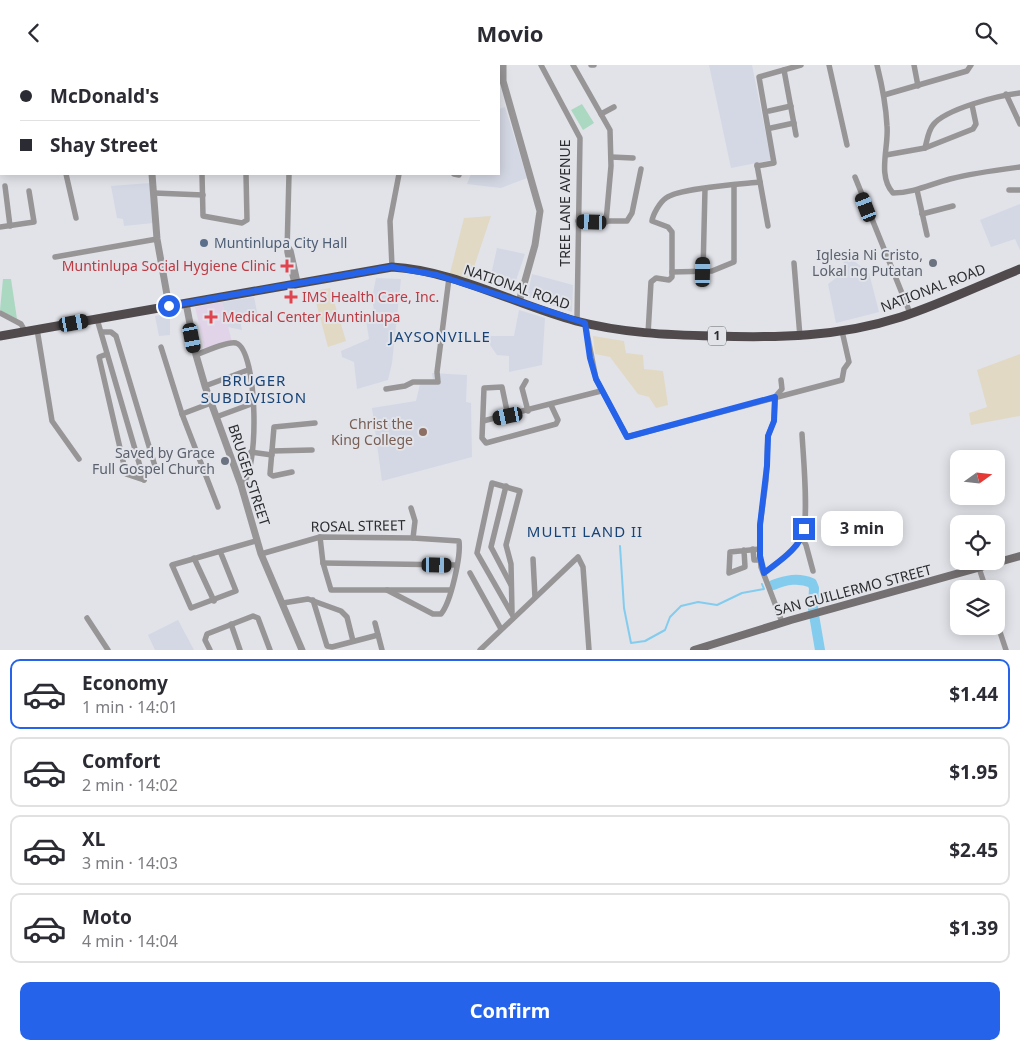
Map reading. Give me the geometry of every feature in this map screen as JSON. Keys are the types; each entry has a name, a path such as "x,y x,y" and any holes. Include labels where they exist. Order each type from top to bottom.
{"highway":[{"name":"NATIONAL ROAD","path":"0,336 392,267 407,268 449,278 519,303 581,322 648,334 767,338 800,337 842,331 910,313 1020,269"}],"main road":[{"name":"SAN GUILLERMO STREET","path":"1005,560 1020,556"},
{"name":"SAN GUILLERMO STREET","path":"694,650 819,611 972,570"}],"street":[{"path":"502,65 503,81 540,211 540,223 532,260 519,303"},
{"name":"TREE LANE AVENUE","path":"541,65 580,138 578,221 581,322 592,368 627,437 775,397"},
{"path":"573,65 610,130 611,157 606,222"},
{"path":"768,227 757,165 774,163 759,77 801,65"},
{"path":"829,65 846,145"},
{"path":"876,65 884,95 888,129 884,169 888,188 893,193 917,190 951,179 1020,167"},
{"path":"914,65 918,87"},
{"path":"884,95 918,87 967,71 971,65"},
{"path":"784,70 796,135"},
{"path":"925,148 931,127 938,120 972,105 1006,94 1020,93"},
{"path":"1006,94 1020,124"},
{"path":"886,155 925,148 973,129 976,124 972,105"},
{"path":"769,111 791,106"},
{"path":"601,114 614,107"},
{"path":"771,127 794,123"},
{"path":"611,157 633,158"},
{"path":"578,221 624,222 631,216 641,169"},
{"path":"66,175 76,218"},
{"path":"152,175 157,239 169,306"},
{"path":"202,175 203,215 245,223 246,175"},
{"path":"289,175 287,245 296,283"},
{"path":"392,267 390,221 399,175"},
{"path":"855,177 910,313"},
{"path":"648,334 651,282 656,278 671,279 672,272 672,232 668,227 654,223 653,217 669,196 760,182"},
{"path":"672,272 703,272 727,265 735,259 734,185"},
{"path":"5,186 10,226"},
{"path":"703,272 705,189"},
{"path":"917,190 927,235"},
{"path":"1009,190 1020,190"},
{"path":"0,227 31,224 34,221 29,191"},
{"path":"154,193 203,195"},
{"path":"922,214 953,206"},
{"path":"55,257 157,239"},
{"path":"794,263 800,337"},
{"path":"386,389 405,387 413,382 438,382 437,372 449,278"},
{"name":"BRUGER STREET","path":"186,303 196,355 210,403 242,485 253,519 253,542 261,554 302,650"},
{"path":"0,313 19,322 26,331"},
{"path":"97,319 102,332 144,480 126,474 99,357 108,354"},
{"path":"37,329 52,421 79,459"},
{"path":"775,397 842,380 844,369 849,362 842,331"},
{"path":"102,332 111,332 116,336 157,473"},
{"path":"196,355 232,342 240,345 244,351 254,403 254,431 248,477 242,485"},
{"path":"161,347 182,414 218,507"},
{"path":"205,386 248,370"},
{"path":"781,380 782,391 775,397 774,421 768,436 756,549 782,622"},
{"path":"526,381 522,388 528,411"},
{"path":"508,416 502,387 487,386 482,391 482,438 486,443 556,424 558,420 551,405"},
{"path":"483,421 602,391"},
{"path":"182,414 210,403"},
{"path":"216,417 254,403"},
{"path":"292,472 272,476 275,427 315,423"},
{"path":"764,573 784,558 802,538 805,519 802,434"},
{"path":"251,452 272,453 312,450"},
{"path":"491,484 506,486 520,491 506,545 510,561 512,614 478,557 477,550 491,484"},
{"path":"506,486 491,549 512,586"},
{"path":"411,509 414,521 413,538"},
{"path":"320,537 323,563 331,590 451,590"},
{"name":"ROSAL STREET","path":"261,554 320,537 413,538 459,541 456,565"},
{"path":"802,538 814,571"},
{"path":"220,551 236,591 214,601 191,608 172,565 194,558 253,542"},
{"path":"744,550 756,549"},
{"path":"480,650 501,629 512,614 535,597 578,557 583,567 589,650"},
{"path":"194,558 214,601"},
{"path":"533,559 535,597"},
{"path":"323,563 456,565 451,590 444,610 437,614 388,590"},
{"path":"470,573 501,629"},
{"path":"283,603 300,599 313,600 343,613 347,617 353,641"},
{"path":"313,600 325,644 332,647 378,635"},
{"path":"210,650 205,636 231,624 256,616 270,650"},
{"path":"87,618 108,650"},
{"path":"374,623 382,650"},
{"path":"231,624 240,650"},
{"path":"1001,635 1006,650"}],"shaded area":[{"path":"709,65 752,65 771,160 731,168"},
{"path":"505,107 527,178 501,188 467,184 471,175 500,175 500,109"},
{"path":"150,183 153,223 124,226 123,219 117,218 111,186"},
{"path":"1020,204 1020,250 1015,239 991,247 980,220"},
{"path":"491,216 470,279 450,273 464,218"},
{"path":"497,248 525,254 512,292 489,284"},
{"path":"845,258 853,260 869,273 879,312 836,323 828,284 840,275"},
{"path":"532,274 573,285 572,312 527,297"},
{"path":"376,278 401,279 392,363 388,380 357,389 354,362 342,357 341,351 369,339 366,320 375,317 372,298"},
{"path":"330,288 346,341 328,347 313,291"},
{"path":"254,297 258,317 240,320 242,330 228,327 222,302"},
{"name":"Medical Center Muntinlupa","path":"222,302 232,342 205,350 195,307"},
{"path":"519,310 545,318 542,365 509,372 509,356 497,355 490,345 488,336 514,336"},
{"path":"170,313 170,335 159,336 155,316"},
{"path":"593,336 624,341 626,353 643,355 644,369 663,371 668,405 656,408 649,397 638,394 610,357 595,354"},
{"path":"1020,354 1020,416 971,425 969,413 987,407 977,370"},
{"name":"Christ the King College","path":"432,373 467,375 466,402 471,403 472,457 382,481 372,408 416,401 421,380 433,380"},
{"path":"178,620 194,650 155,650 148,635"}],"green space":[{"path":"582,104 594,123 583,130 571,110"},
{"path":"3,279 11,279 17,319 0,310"}],"waterway":[{"path":"620,546 624,608 631,643 645,641 665,630 670,617 681,606 698,602 717,605 742,593 764,589 762,584"},
{"path":"773,585 792,580 812,583 814,588 813,609 820,650"}],"place":[{"name":"Muntinlupa City Hall","path":"204,243"},
{"name":"Iglesia Ni Cristo, Lokal ng Putatan","path":"933,263"},
{"name":"Muntinlupa Social Hygiene Clinic","path":"287,266"},
{"name":"IMS Health Care, Inc.","path":"291,297"},
{"name":"Medical Center Muntinlupa","path":"211,317"},
{"name":"Christ the King College","path":"423,432"},
{"name":"Saved by Grace Full Gospel Church","path":"225,461"}],"district":[{"name":"JAYSONVILLE","path":"440,337"},
{"name":"BRUGER SUBDIVISION","path":"254,390"},
{"name":"MULTI LAND II","path":"585,532"}],"route":[{"path":"169,306 383,267 392,267 407,268 437,275 567,319 585,323 590,358 596,379 603,396 627,437 775,397 774,421 768,436 766,481 760,525 760,556 761,567 764,573 784,558 802,538 804,529"}]}
